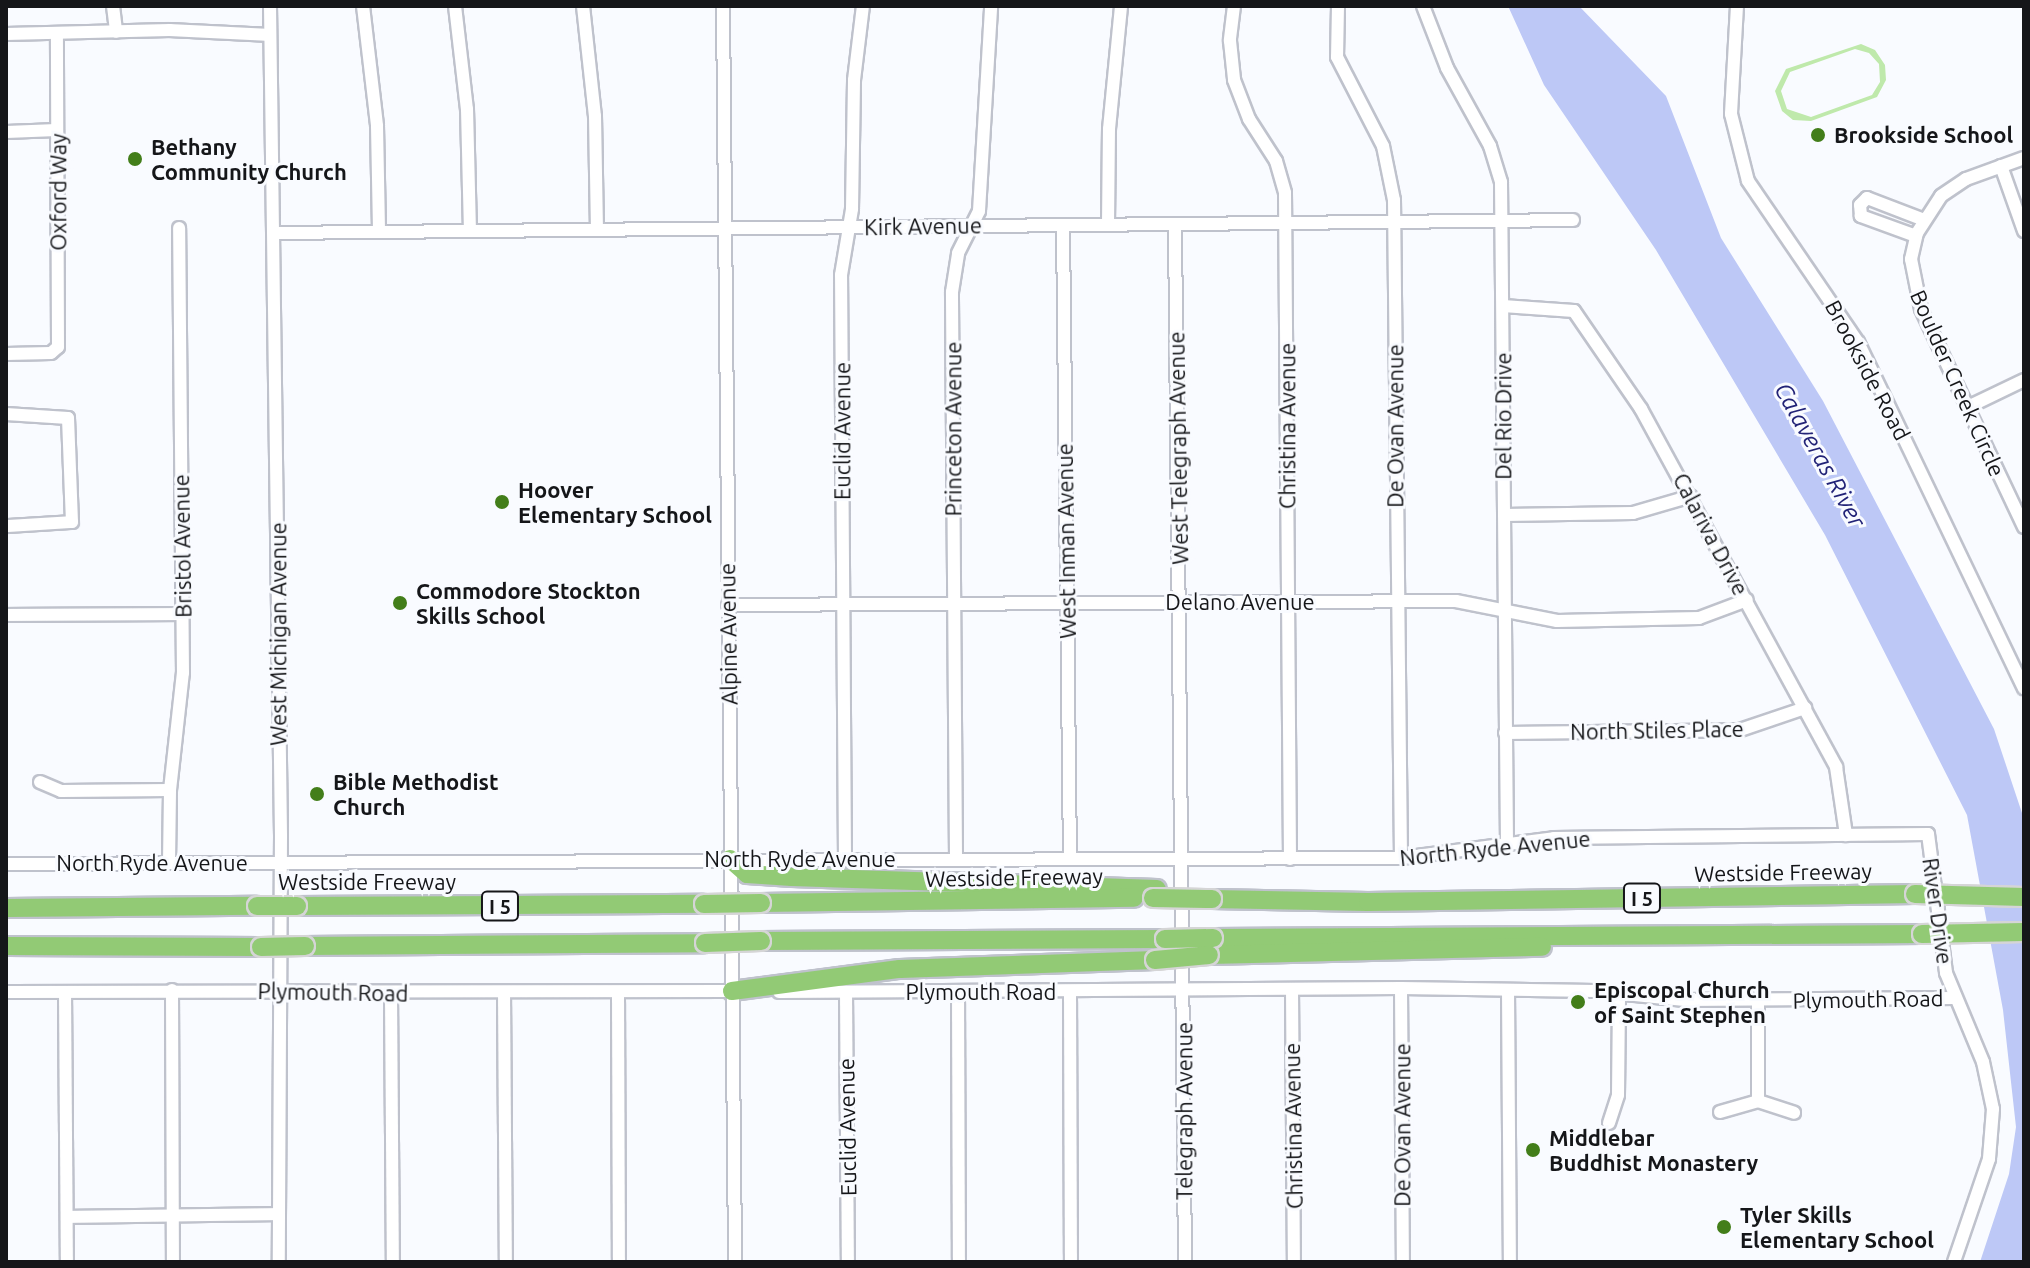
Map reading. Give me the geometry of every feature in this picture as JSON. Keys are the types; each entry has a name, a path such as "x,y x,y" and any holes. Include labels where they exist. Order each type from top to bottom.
{"highway":[{"path":"730,859 747,874 1155,893"},
{"name":"Westside Freeway","path":"6,908 704,904 1306,892 1368,902 1915,894 2024,897"},
{"path":"732,991 900,969 1155,960 1211,946 1480,951 1747,934 2024,932"},
{"name":"I 5","path":"6,946 261,947 1165,939 1211,946"}],"street":[{"path":"113,6 116,32"},
{"name":"West Michigan Avenue","path":"270,6 279,862 279,1262"},
{"path":"363,6 377,126 379,232"},
{"path":"455,6 467,109 470,231"},
{"path":"583,6 595,116 597,230"},
{"name":"Alpine Avenue","path":"723,6 735,1262"},
{"name":"Euclid Avenue","path":"845,858 841,275 863,6"},
{"name":"Princeton Avenue","path":"956,857 953,283 958,253 979,211 991,6"},
{"path":"1108,224 1110,114 1121,6"},
{"name":"Christina Avenue","path":"1234,6 1230,41 1234,80 1249,119 1280,172 1286,223 1290,859"},
{"name":"De Ovan Avenue","path":"1338,6 1337,57 1383,146 1394,222 1401,858"},
{"name":"Del Rio Drive","path":"1423,6 1447,68 1490,146 1501,182 1507,844"},
{"name":"Brookside Road","path":"1737,6 1731,114 1748,181 1868,360 2024,688"},
{"path":"6,34 116,32 270,35"},
{"name":"Oxford Way","path":"6,354 56,350 57,34"},
{"path":"6,132 57,130"},
{"name":"Boulder Creek Circle","path":"2024,158 1949,189 1924,220 1916,236 1911,259 1915,293 1968,407 2020,506 2024,527"},
{"path":"2001,166 2024,231"},
{"path":"1916,236 1861,216 1860,205 1867,198 1924,220"},
{"name":"Kirk Avenue","path":"274,233 1573,220"},
{"name":"West Telegraph Avenue","path":"1175,224 1184,960"},
{"name":"West Inman Avenue","path":"1063,225 1070,857"},
{"name":"Bristol Avenue","path":"169,863 170,790 183,673 179,228"},
{"name":"Calariva Drive","path":"1503,306 1574,311 1641,409 1836,767 1846,835"},
{"path":"1968,407 2024,380"},
{"path":"6,414 68,418 72,509 72,525 6,526"},
{"path":"1504,515 1633,513 1691,496"},
{"name":"Delano Avenue","path":"728,605 1456,601 1557,621 1688,619 1747,600"},
{"path":"6,615 181,614"},
{"name":"North Stiles Place","path":"1505,733 1740,730 1805,708"},
{"path":"40,782 61,791 170,790"},
{"name":"North Ryde Avenue","path":"6,864 956,857 1401,858 1474,853 1507,844 1617,836 1928,834"},
{"name":"River Drive","path":"1928,834 1946,973 1983,1062 1994,1123 1989,1159 1954,1262"},
{"name":"Telegraph Avenue","path":"1184,960 1185,1262"},
{"name":"De Ovan Avenue","path":"1401,988 1403,1262"},
{"name":"Plymouth Road","path":"6,992 958,993 1401,988 1758,1001 1955,998"},
{"name":"Christina Avenue","path":"1292,989 1294,1262"},
{"path":"172,990 173,1262"},
{"path":"1508,990 1510,1262"},
{"path":"65,992 67,1262"},
{"name":"Euclid Avenue","path":"846,992 848,1262"},
{"path":"1070,992 1071,1262"},
{"path":"504,993 506,1262"},
{"path":"618,993 619,1262"},
{"path":"958,993 959,1262"},
{"path":"391,994 393,1262"},
{"path":"1609,1123 1618,1095 1619,994"},
{"path":"1758,1001 1758,1101"},
{"path":"1720,1112 1758,1101 1794,1113"},
{"path":"67,1217 278,1214"}],"green space":[{"path":"1861,44 1875,50 1885,65 1886,80 1877,97 1811,121 1793,120 1782,111 1775,91 1786,69","holes":["1855,49 1869,53 1879,64 1880,82 1872,95 1811,117 1787,109 1781,91 1790,72"]}],"water":[{"name":"Calaveras River","path":"1508,6 1579,6 1666,96 1721,238 1823,401 1994,729 2024,819 2024,1262 1980,1262 2009,1174 2016,1127 2003,1010 1967,815 1825,535 1656,250 1544,85"}],"place":[{"name":"Brookside School","path":"1818,135"},
{"name":"Bethany Community Church","path":"135,159"},
{"name":"Hoover Elementary School","path":"502,502"},
{"name":"Commodore Stockton Skills School","path":"400,603"},
{"name":"Bible Methodist Church","path":"317,794"},
{"name":"Episcopal Church of Saint Stephen","path":"1578,1002"},
{"name":"Middlebar Buddhist Monastery","path":"1533,1150"},
{"name":"Tyler Skills Elementary School","path":"1724,1227"}]}
